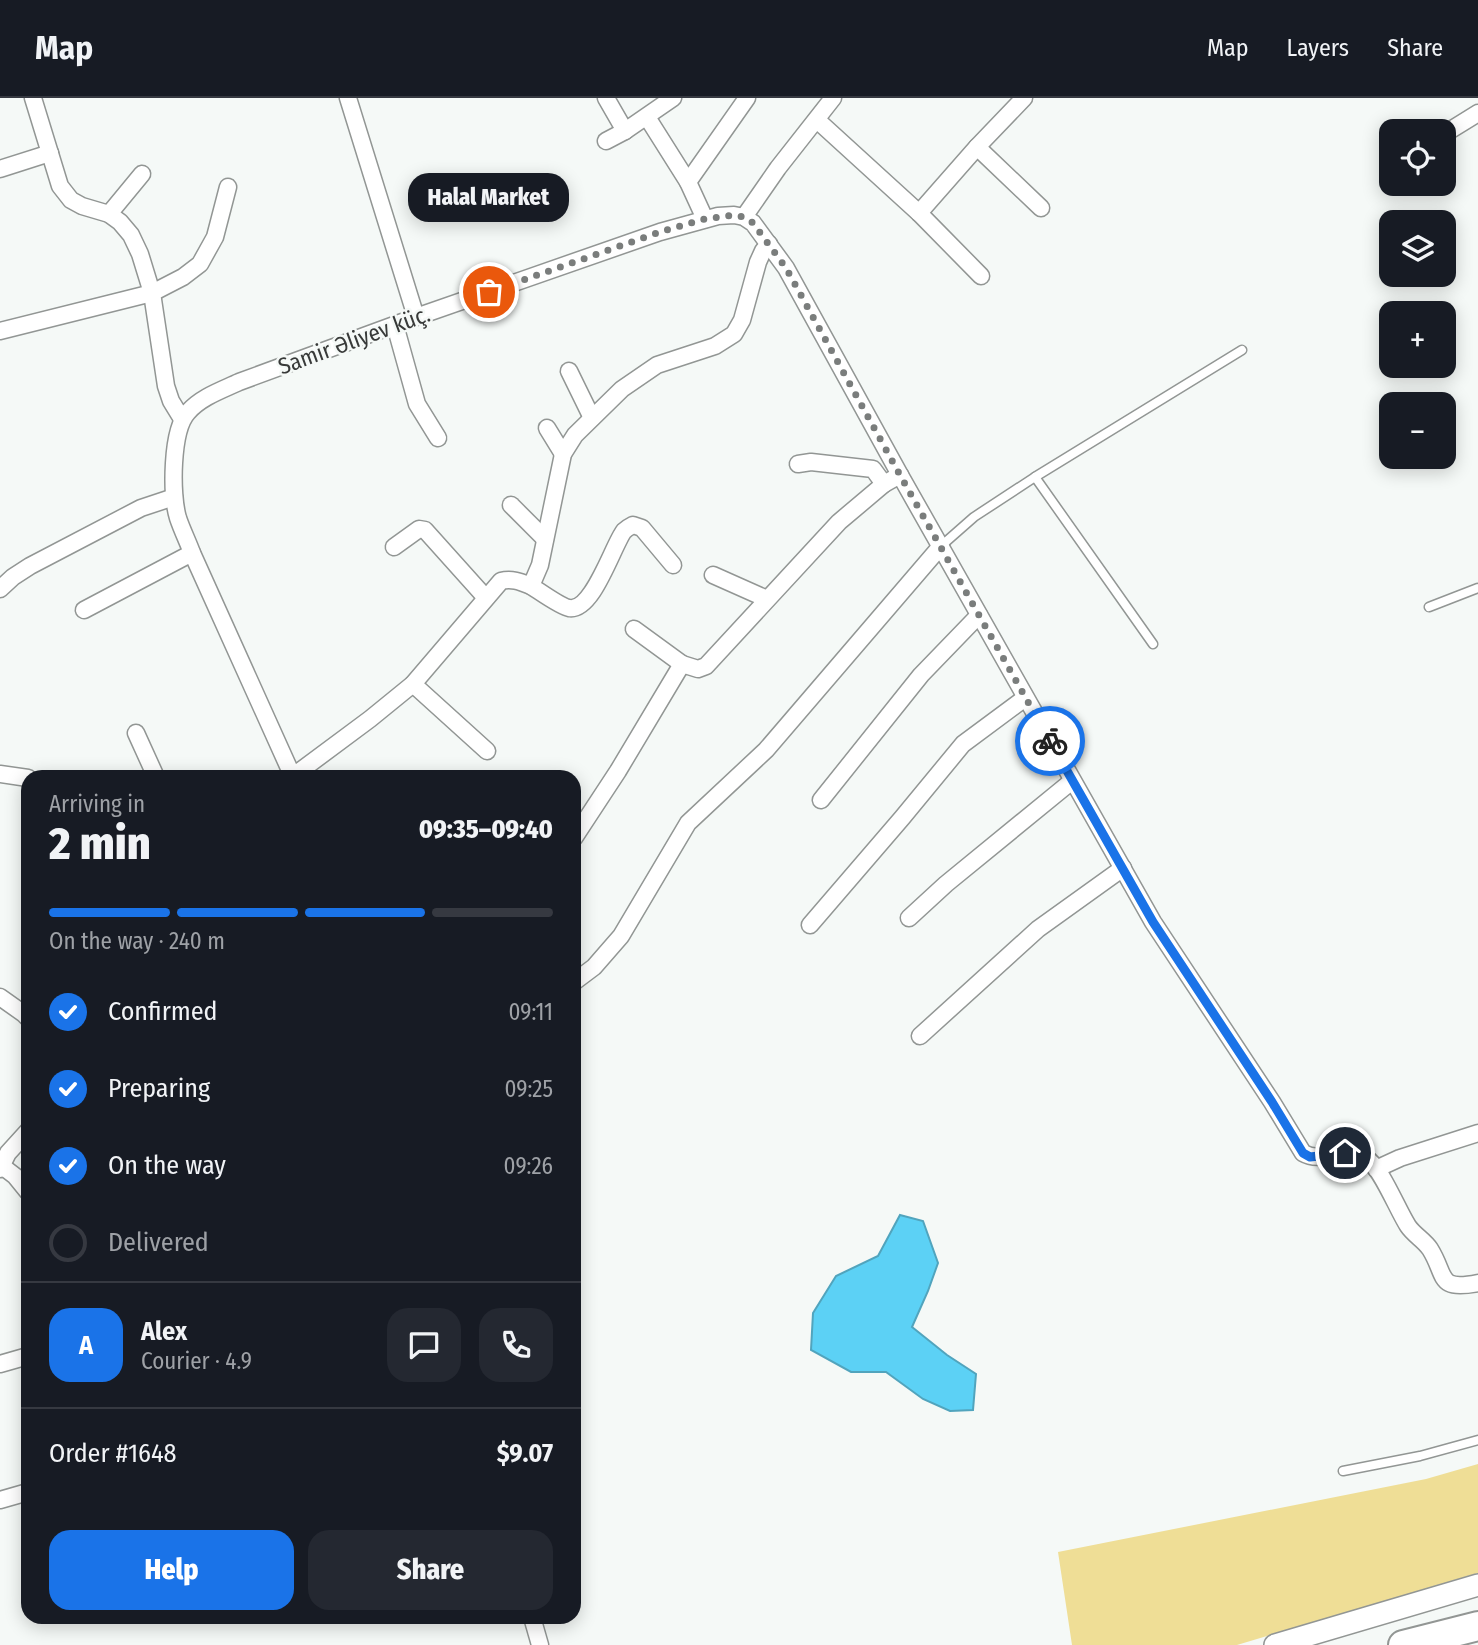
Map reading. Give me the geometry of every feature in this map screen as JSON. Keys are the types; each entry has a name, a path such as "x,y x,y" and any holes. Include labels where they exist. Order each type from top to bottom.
{"highway":[{"path":"1403,1645 1478,1626"}],"street":[{"path":"33,98 61,186 71,200 109,214 120,222 131,235 140,254 152,293 166,386 182,419 175,453 174,497 178,516 290,770"},
{"path":"606,98 625,131"},
{"path":"606,141 673,98"},
{"path":"688,182 747,98"},
{"path":"833,98 778,168 744,217 753,223 786,268 1122,868 1159,931 1303,1153 1310,1157 1345,1153 1367,1158 1409,1227 1432,1253 1448,1283 1455,1286 1478,1283"},
{"path":"919,213 1024,98"},
{"path":"354,101 416,317"},
{"path":"1456,127 1478,113"},
{"path":"647,117 688,182 705,219"},
{"path":"817,120 919,213 981,276"},
{"path":"977,147 1041,208"},
{"path":"0,169 50,153"},
{"path":"109,214 142,174"},
{"path":"0,331 152,293 183,277 200,264 215,237 228,187"},
{"name":"Samir Əliyev küç.","path":"182,419 201,401 239,382 416,317 660,232 705,219 734,215 744,217"},
{"path":"531,586 540,565 563,454 575,435 622,389 657,365 715,346 734,334 742,320 758,262 769,244"},
{"path":"395,325 416,404 438,438"},
{"path":"569,371 592,418"},
{"path":"547,428 563,454"},
{"path":"798,464 811,462 873,469 884,484"},
{"path":"634,629 682,664 698,669 705,666 839,522 884,484 900,475"},
{"path":"0,589 30,566 141,508 174,497"},
{"path":"511,505 545,539"},
{"path":"302,770 413,684 501,581 517,581 531,586 568,608 576,607 587,598 600,580 625,530 634,525 642,528 673,565"},
{"path":"394,547 419,529 425,530 486,598"},
{"path":"581,977 594,967 621,936 688,823 766,750 941,546"},
{"path":"83,610 192,553"},
{"path":"713,575 767,598"},
{"path":"821,800 921,675 979,615"},
{"path":"581,827 682,664"},
{"path":"413,684 486,751"},
{"path":"810,925 963,744 1025,698"},
{"path":"136,733 153,770"},
{"path":"0,774 21,777"},
{"path":"909,918 946,884 1072,781"},
{"path":"920,1036 1038,929 1122,868"},
{"path":"0,997 21,1012"},
{"path":"1376,1169 1400,1158 1478,1133"},
{"path":"21,1139 8,1153 1,1167 21,1183"},
{"path":"0,1364 21,1358"},
{"path":"0,1500 21,1494"},
{"path":"1275,1645 1478,1585"},
{"path":"534,1624 540,1645"}],"lane":[{"path":"941,546 974,517 1035,477 1242,350"},
{"path":"1035,477 1153,644"},
{"path":"1429,607 1478,588"},
{"path":"1343,1471 1420,1456 1478,1440"}],"shaded area":[{"path":"1478,1464 1478,1573 1237,1645 1072,1645 1058,1552 1426,1479"}],"water":[{"path":"900,1215 923,1221 938,1263 912,1327 976,1374 973,1410 950,1411 923,1399 886,1372 851,1372 811,1350 813,1313 836,1276 878,1256"}],"way so far":[{"path":"489,292 705,219 734,215 753,223 786,268 1050,741"}],"place":[{"name":"Halal Market","path":"489,292"}],"route":[{"path":"1050,741 1153,922 1303,1153 1310,1157 1345,1153"}]}
